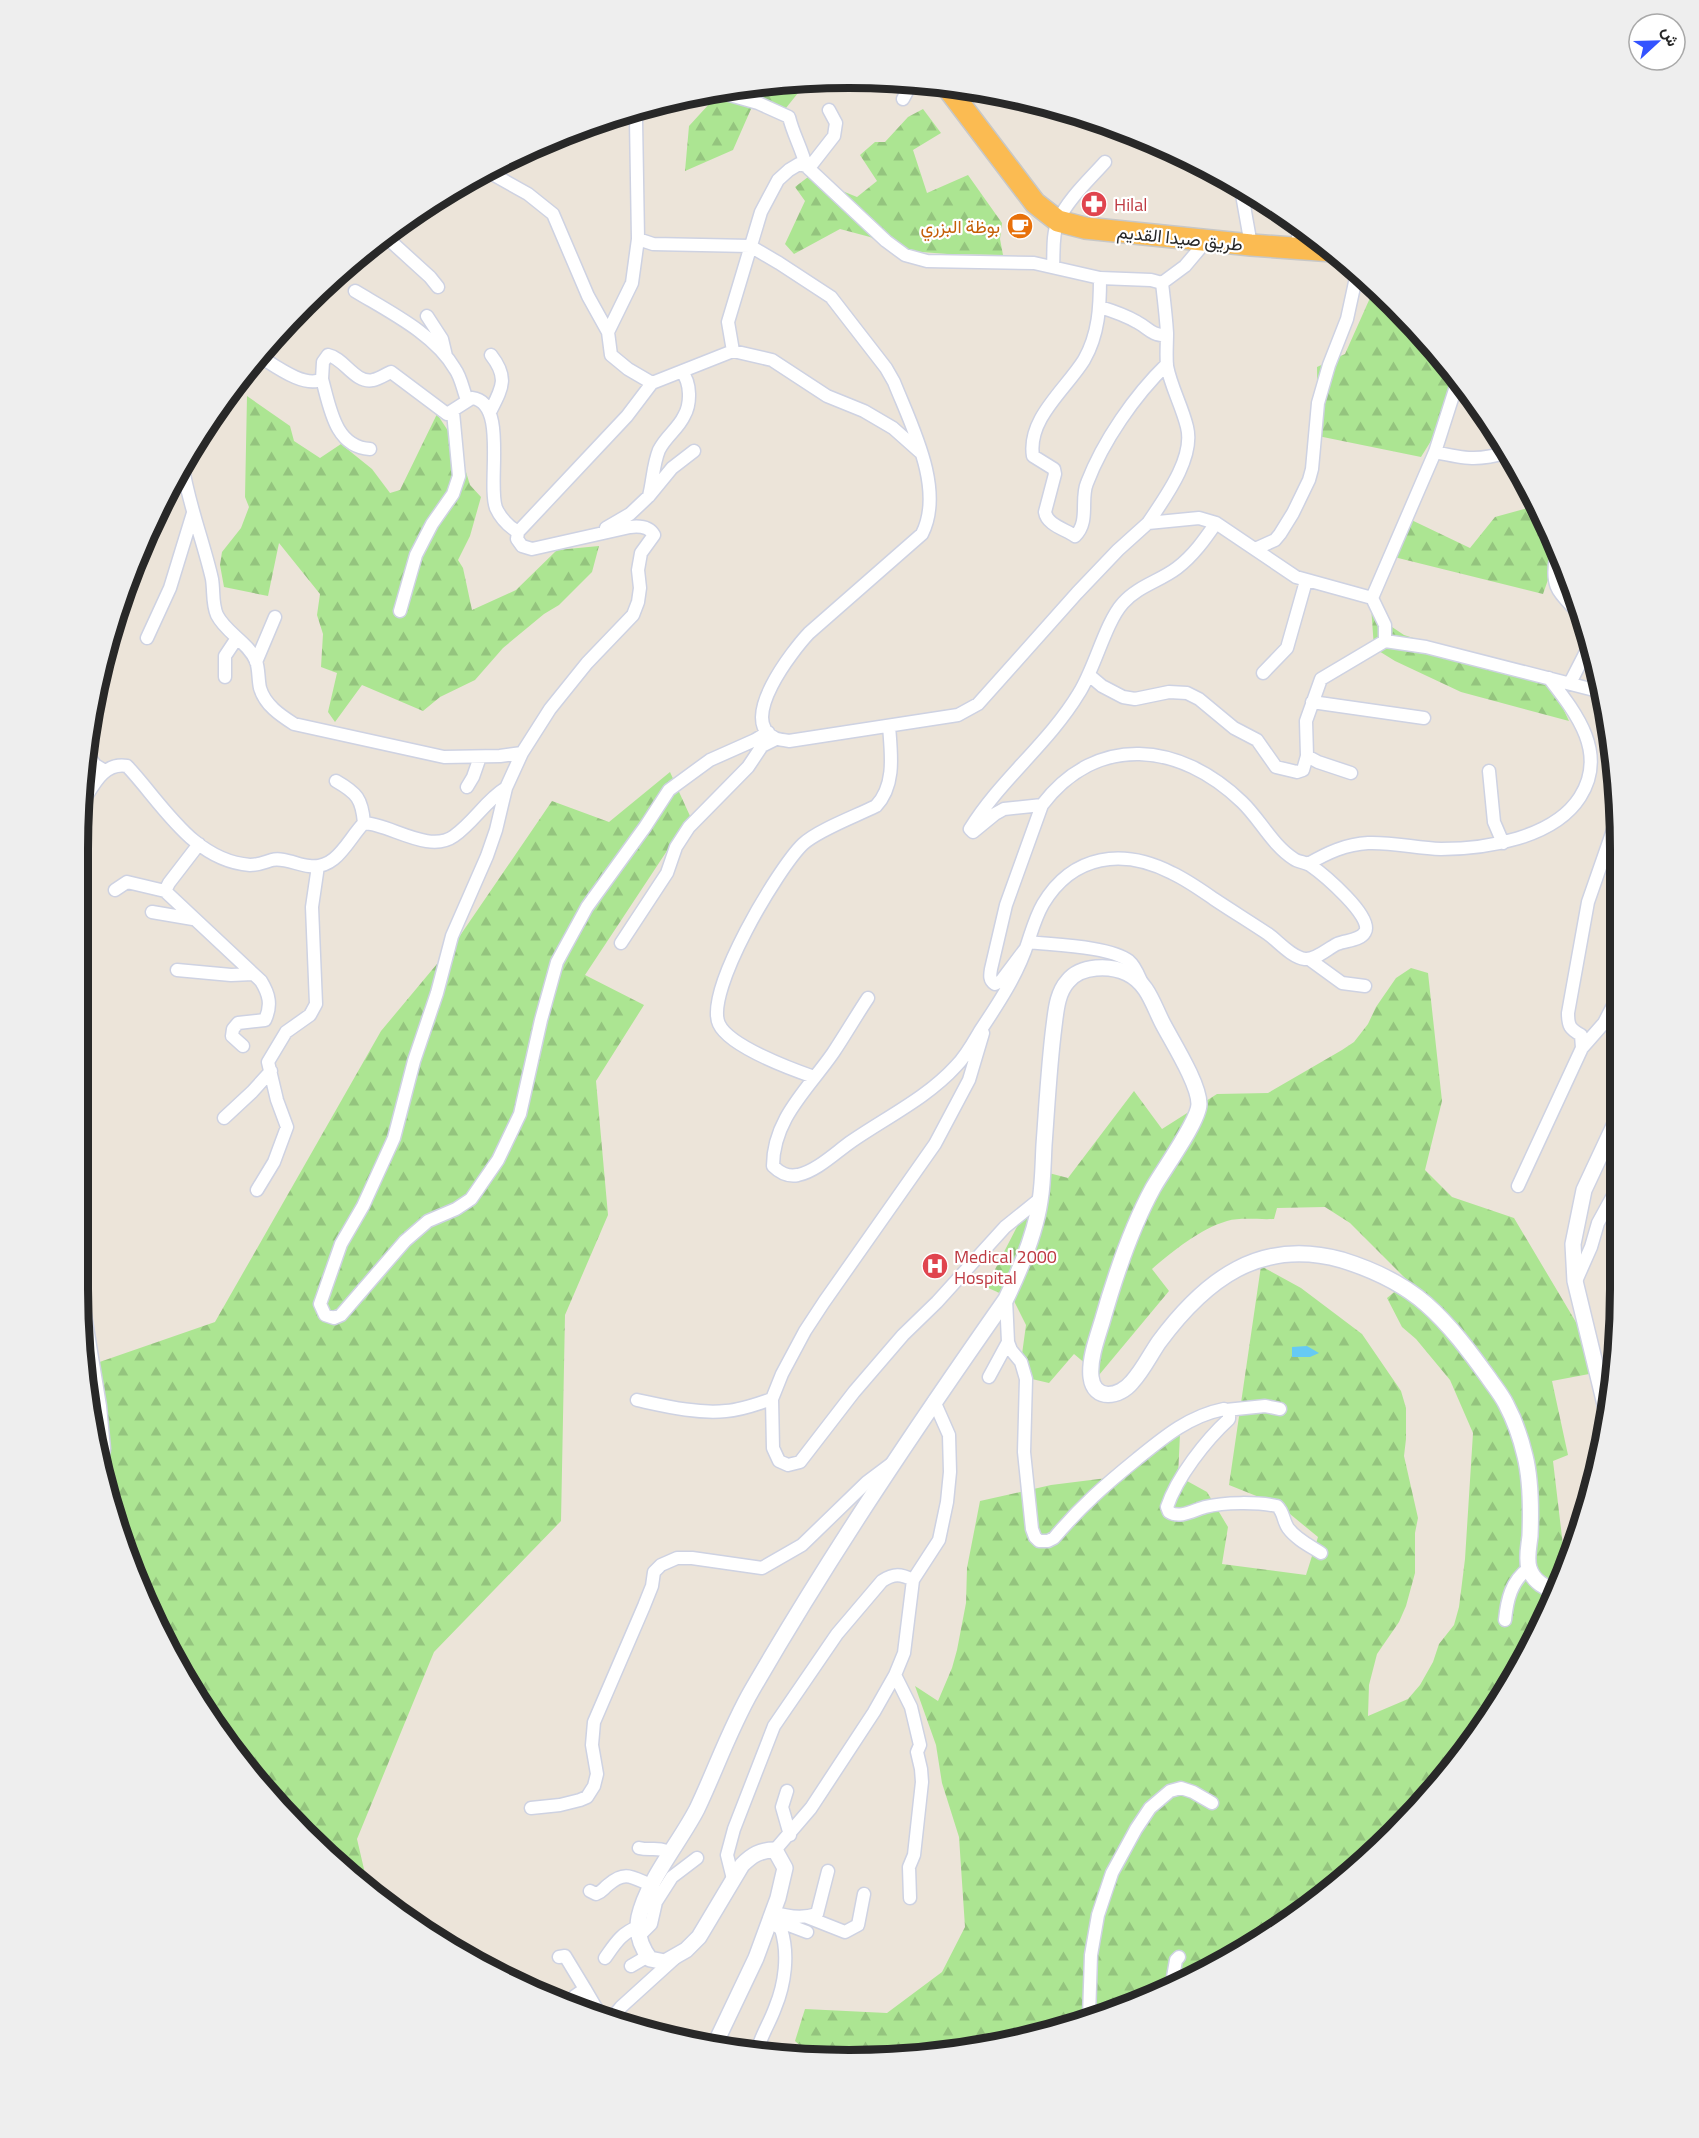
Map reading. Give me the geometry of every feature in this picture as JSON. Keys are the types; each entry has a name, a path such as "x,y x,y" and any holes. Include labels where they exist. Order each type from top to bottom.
{"highway":[{"name":"طريق صيدا القديم","path":"954,96 1035,203 1058,221 1085,228 1251,245 1308,245"}],"street":[{"path":"903,99 907,91"},
{"path":"737,97 758,103 789,117 808,167"},
{"path":"808,167 834,136 836,123 829,110"},
{"path":"608,332 632,283 638,239 635,120"},
{"path":"1053,267 1054,237 1058,221 1081,189 1105,162"},
{"path":"734,351 728,322 761,212 778,180 799,164 808,167 886,241 905,255 927,261 1034,263 1100,278 1151,280 1162,283"},
{"path":"496,176 528,194 553,214 588,296 608,332 611,355 652,384"},
{"path":"1243,198 1251,245"},
{"path":"638,239 653,244 750,246 831,297 886,368 894,382 928,477 928,518 922,534 809,633 794,649 763,704 763,720 772,735"},
{"path":"1162,283 1185,266 1207,240"},
{"path":"392,242 438,287"},
{"path":"1100,278 1098,324 1085,359 1047,410 1031,439 1032,456 1054,468 1055,474 1045,512 1046,518 1051,523 1075,536 1080,532 1084,520 1086,485 1095,464 1128,411 1154,376 1167,364"},
{"path":"1255,549 1275,540 1280,534 1309,480 1318,404 1329,365 1347,319 1355,281"},
{"path":"921,453 893,428 864,411 827,396 772,360 734,351 652,384 627,416 518,532 517,539 522,546 532,549 639,526 652,531 654,535 641,553 638,570 640,588 633,615 561,693 522,753 506,789 487,855 452,936 394,1138 383,1166 333,1262 320,1304 322,1311 329,1317 341,1315 405,1241 428,1221 456,1209 471,1199 498,1160 520,1114 557,962 587,907 669,790 710,760 772,735 789,741 889,726 958,715 978,704 1077,593 1118,550 1148,523 1169,491 1183,463 1189,441 1187,426 1167,364 1166,307 1162,283"},
{"path":"355,291 412,326 446,357 456,370 466,400"},
{"path":"1100,308 1128,317 1153,334 1167,336"},
{"path":"428,316 442,339 446,357"},
{"path":"370,449 353,446 337,430 322,380 323,362 328,355 335,356 363,379 373,380 391,372 447,414 453,412 466,400 478,398 484,403 494,431 494,495 497,509 507,525 518,532"},
{"path":"489,412 501,391 503,376 500,366 491,355"},
{"path":"267,360 306,382 322,380"},
{"path":"650,495 659,450 667,436 685,415 689,392 688,379 682,372"},
{"path":"1385,641 1385,625 1372,598 1435,452 1455,389"},
{"path":"400,611 416,555 432,524 453,494 459,476 453,412"},
{"path":"594,534 630,513 650,495 672,468 694,451"},
{"path":"1435,452 1465,459 1483,459 1500,455"},
{"path":"185,478 212,582 216,613 222,623 252,653 261,690 268,703 281,715 294,723 444,757 480,757 522,753"},
{"path":"147,638 170,588 193,513"},
{"path":"1148,523 1199,518 1216,523 1296,577 1372,598"},
{"path":"1041,805 1004,809 973,832 970,829 1068,709 1089,675 1121,604 1140,589 1176,569 1204,541 1216,523"},
{"path":"1555,564 1557,591 1570,604"},
{"path":"1263,673 1287,648 1306,581"},
{"path":"256,662 275,617"},
{"path":"225,677 225,656 237,638"},
{"path":"1089,675 1102,686 1123,697 1135,699 1169,692 1187,693 1234,728 1257,740 1276,767 1296,772 1303,770 1307,756 1305,728 1321,679 1385,641 1426,647 1593,690"},
{"path":"1570,683 1585,654"},
{"path":"1308,864 1329,852 1367,843 1441,849 1503,843 1548,826 1564,816 1585,789 1590,775 1590,757 1584,731 1570,705 1550,678"},
{"path":"1312,702 1424,718"},
{"path":"814,1077 772,1060 736,1041 719,1026 716,1016 718,1003 745,932 783,866 804,843 876,806 884,797 889,784 889,726"},
{"path":"621,944 667,873 676,847 689,827 748,767 772,735"},
{"path":"1027,945 1001,981 995,984 992,982 991,969 1006,905 1041,805 1068,777 1084,768 1128,753 1150,753 1192,766 1217,782 1242,802 1294,860 1308,864 1336,887 1365,918 1367,927 1362,936 1339,943 1309,959"},
{"path":"1307,756 1351,773"},
{"path":"467,787 480,757"},
{"path":"94,763 105,771"},
{"path":"91,791 105,771 118,765 128,766 186,835 215,854 249,865 274,860 318,866 340,854 364,823 361,802 349,788 336,781"},
{"path":"1489,771 1494,822 1503,843"},
{"path":"364,823 375,824 404,836 431,841 445,840 453,837 489,801 506,789"},
{"path":"1582,1048 1581,1035 1571,1029 1568,1024 1568,1013 1588,902 1610,839"},
{"path":"165,891 199,844"},
{"path":"868,998 832,1054 794,1104 777,1138 773,1166 779,1172 786,1175 798,1175 814,1168 942,1079 958,1064 1015,973 1042,905 1060,883 1076,870 1092,862 1117,858 1152,864 1174,873 1268,934 1296,955 1309,959 1342,983 1365,986"},
{"path":"257,1190 279,1150 287,1127 277,1100 268,1062 286,1032 310,1015 316,1004 312,907 318,866"},
{"path":"115,890 127,882 165,891 261,981 267,991 269,1001 265,1020 238,1023 232,1029 232,1035 243,1046"},
{"path":"152,912 193,919"},
{"path":"1027,945 1100,950 1119,955 1130,962 1185,1065 1199,1104 1194,1122 1152,1189 1132,1232 1098,1334 1091,1376 1092,1383 1099,1391 1110,1396 1120,1394 1132,1384 1159,1342 1187,1309 1215,1281 1238,1268 1267,1257 1291,1254 1339,1259 1362,1267 1394,1282 1426,1304 1453,1332 1506,1403 1527,1460 1530,1512 1529,1568 1537,1581 1549,1588"},
{"path":"680,1954 665,1962 650,1959 638,1932 639,1916 653,1886 696,1809 731,1729 752,1690 810,1594 934,1401 1006,1299 1029,1244 1041,1198 1052,1043 1058,1000 1066,982 1077,973 1102,968 1116,969 1141,981"},
{"path":"177,970 231,975 253,974"},
{"path":"1518,1186 1582,1048 1604,1023 1610,1011"},
{"path":"985,1023 969,1080 936,1144 805,1331 782,1374 772,1399 775,1455 783,1464 794,1465 806,1454 854,1392 903,1335 937,1302 1005,1227 1041,1198"},
{"path":"224,1118 271,1071"},
{"path":"1603,1395 1575,1281 1573,1244 1581,1198 1610,1135"},
{"path":"1575,1281 1591,1247 1598,1223 1610,1201"},
{"path":"1006,1299 1008,1342 1011,1350 1021,1362 1026,1379 1024,1452 1032,1529 1039,1541 1054,1538 1087,1500 1171,1431 1214,1411 1265,1406 1280,1409"},
{"path":"989,1377 1008,1342"},
{"path":"93,1369 101,1427"},
{"path":"637,1400 709,1412 738,1409 772,1399"},
{"path":"616,2013 699,1937 733,1879 749,1857 763,1850 775,1850 790,1834 831,1778 895,1675 904,1653 908,1633 913,1580 939,1540 947,1502 950,1472 949,1435 934,1401"},
{"path":"1226,1410 1229,1413 1229,1419 1218,1429 1175,1487 1167,1507 1169,1512 1180,1515 1207,1506 1218,1505 1277,1506 1288,1528 1321,1553"},
{"path":"531,1808 580,1800 587,1797 594,1786 597,1774 592,1745 594,1722 652,1586 654,1572 661,1565 677,1558 692,1558 762,1568 802,1545 867,1482 896,1460"},
{"path":"1505,1620 1512,1587 1520,1574 1529,1568"},
{"path":"733,1879 727,1855 734,1828 774,1726 837,1635 882,1581 897,1575 913,1580"},
{"path":"895,1675 911,1707 920,1745 917,1752 921,1769 914,1855 909,1867 910,1898"},
{"path":"1089,2010 1091,1955 1098,1915 1112,1873 1136,1829 1150,1808 1170,1791 1181,1788 1212,1803"},
{"path":"788,1791 782,1807 790,1834"},
{"path":"639,1848 646,1850 655,1847 671,1853"},
{"path":"718,2038 772,1919 785,1868 775,1850"},
{"path":"605,1958 617,1940 629,1930 638,1932 651,1924 656,1902 672,1877 697,1858"},
{"path":"772,1919 807,1917 817,1914 828,1871"},
{"path":"590,1891 596,1894 601,1893 622,1875 632,1876 653,1886"},
{"path":"807,1917 845,1932 858,1925 864,1894"},
{"path":"772,1919 807,1932"},
{"path":"759,2044 764,2021 780,1993 785,1966 784,1938 781,1929 772,1919"},
{"path":"559,1958 565,1956 585,1989 590,1993 596,2006"},
{"path":"631,1966 648,1956"},
{"path":"1173,1977 1179,1956"},
{"path":"574,1998 585,1989"}],"green space":[{"path":"800,90 782,113 762,100 751,109 733,150 685,171 689,126 712,101"},
{"path":"923,109 941,133 913,150 927,193 968,175 1002,223 1000,239 1003,255 896,250 870,237 840,229 794,254 785,244 805,201 795,187 808,177 857,197 877,181 860,155 875,142 885,142 908,117"},
{"path":"1371,295 1422,348 1466,404 1457,399 1421,457 1318,436 1317,367 1345,354"},
{"path":"247,396 290,426 294,441 320,458 341,444 372,469 390,493 400,490 437,414 458,446 470,485 481,497 470,536 458,560 463,568 472,610 516,590 557,550 599,546 592,572 559,605 544,614 503,648 475,680 440,697 423,711 362,685 335,722 328,712 337,673 321,667 323,634 317,615 320,594 279,543 268,596 224,587 220,565 222,552 241,528 249,507 245,497"},
{"path":"1529,508 1554,562 1543,594 1394,557 1384,575 1371,612 1401,515 1470,548 1495,517"},
{"path":"1372,613 1404,635 1553,687 1569,721 1461,692 1395,661 1374,648"},
{"path":"670,772 690,816 585,975 644,1005 596,1081 608,1215 565,1315 561,1521 434,1652 357,1839 365,1875 311,1827 277,1790 246,1752 190,1669 146,1580 129,1533 114,1485 103,1437 93,1364 215,1322 381,1031 457,940 552,801 609,822"},
{"path":"1411,968 1428,973 1442,1101 1425,1170 1452,1197 1514,1218 1605,1371 1552,1381 1568,1455 1553,1461 1564,1551 1553,1580 1509,1669 1453,1752 1388,1827 1313,1892 1230,1948 1141,1992 1046,2024 949,2043 899,2048 850,2050 803,2048 795,2041 805,2009 887,2013 942,1972 965,1927 959,1837 942,1783 936,1745 915,1686 938,1701 952,1668 966,1603 967,1568 980,1501 1051,1485 1123,1476 1180,1434 1178,1476 1207,1492 1228,1527 1222,1564 1306,1575 1318,1537 1279,1505 1229,1485 1261,1266 1301,1288 1362,1334 1401,1391 1406,1408 1404,1456 1418,1518 1415,1533 1415,1573 1399,1622 1377,1654 1369,1685 1368,1716 1408,1699 1420,1685 1433,1662 1439,1644 1454,1625 1459,1607 1465,1559 1473,1433 1450,1380 1416,1339 1402,1327 1387,1298 1408,1281 1350,1223 1325,1207 1277,1208 1274,1219 1227,1221 1197,1235 1152,1269 1169,1291 1099,1375 1074,1354 1049,1383 1019,1376 1026,1325 1013,1299 986,1287 1045,1172 1068,1178 1134,1091 1162,1129 1217,1094 1268,1093 1354,1042 1368,1024 1376,1007 1396,978"}],"water":[{"path":"1307,1346 1319,1353 1310,1357 1292,1357 1292,1347"}],"place":[{"name":"Hilal","path":"1094,204"},
{"name":"بوظة البزري","path":"1020,226"},
{"name":"Medical 2000 Hospital","path":"935,1266"}]}
